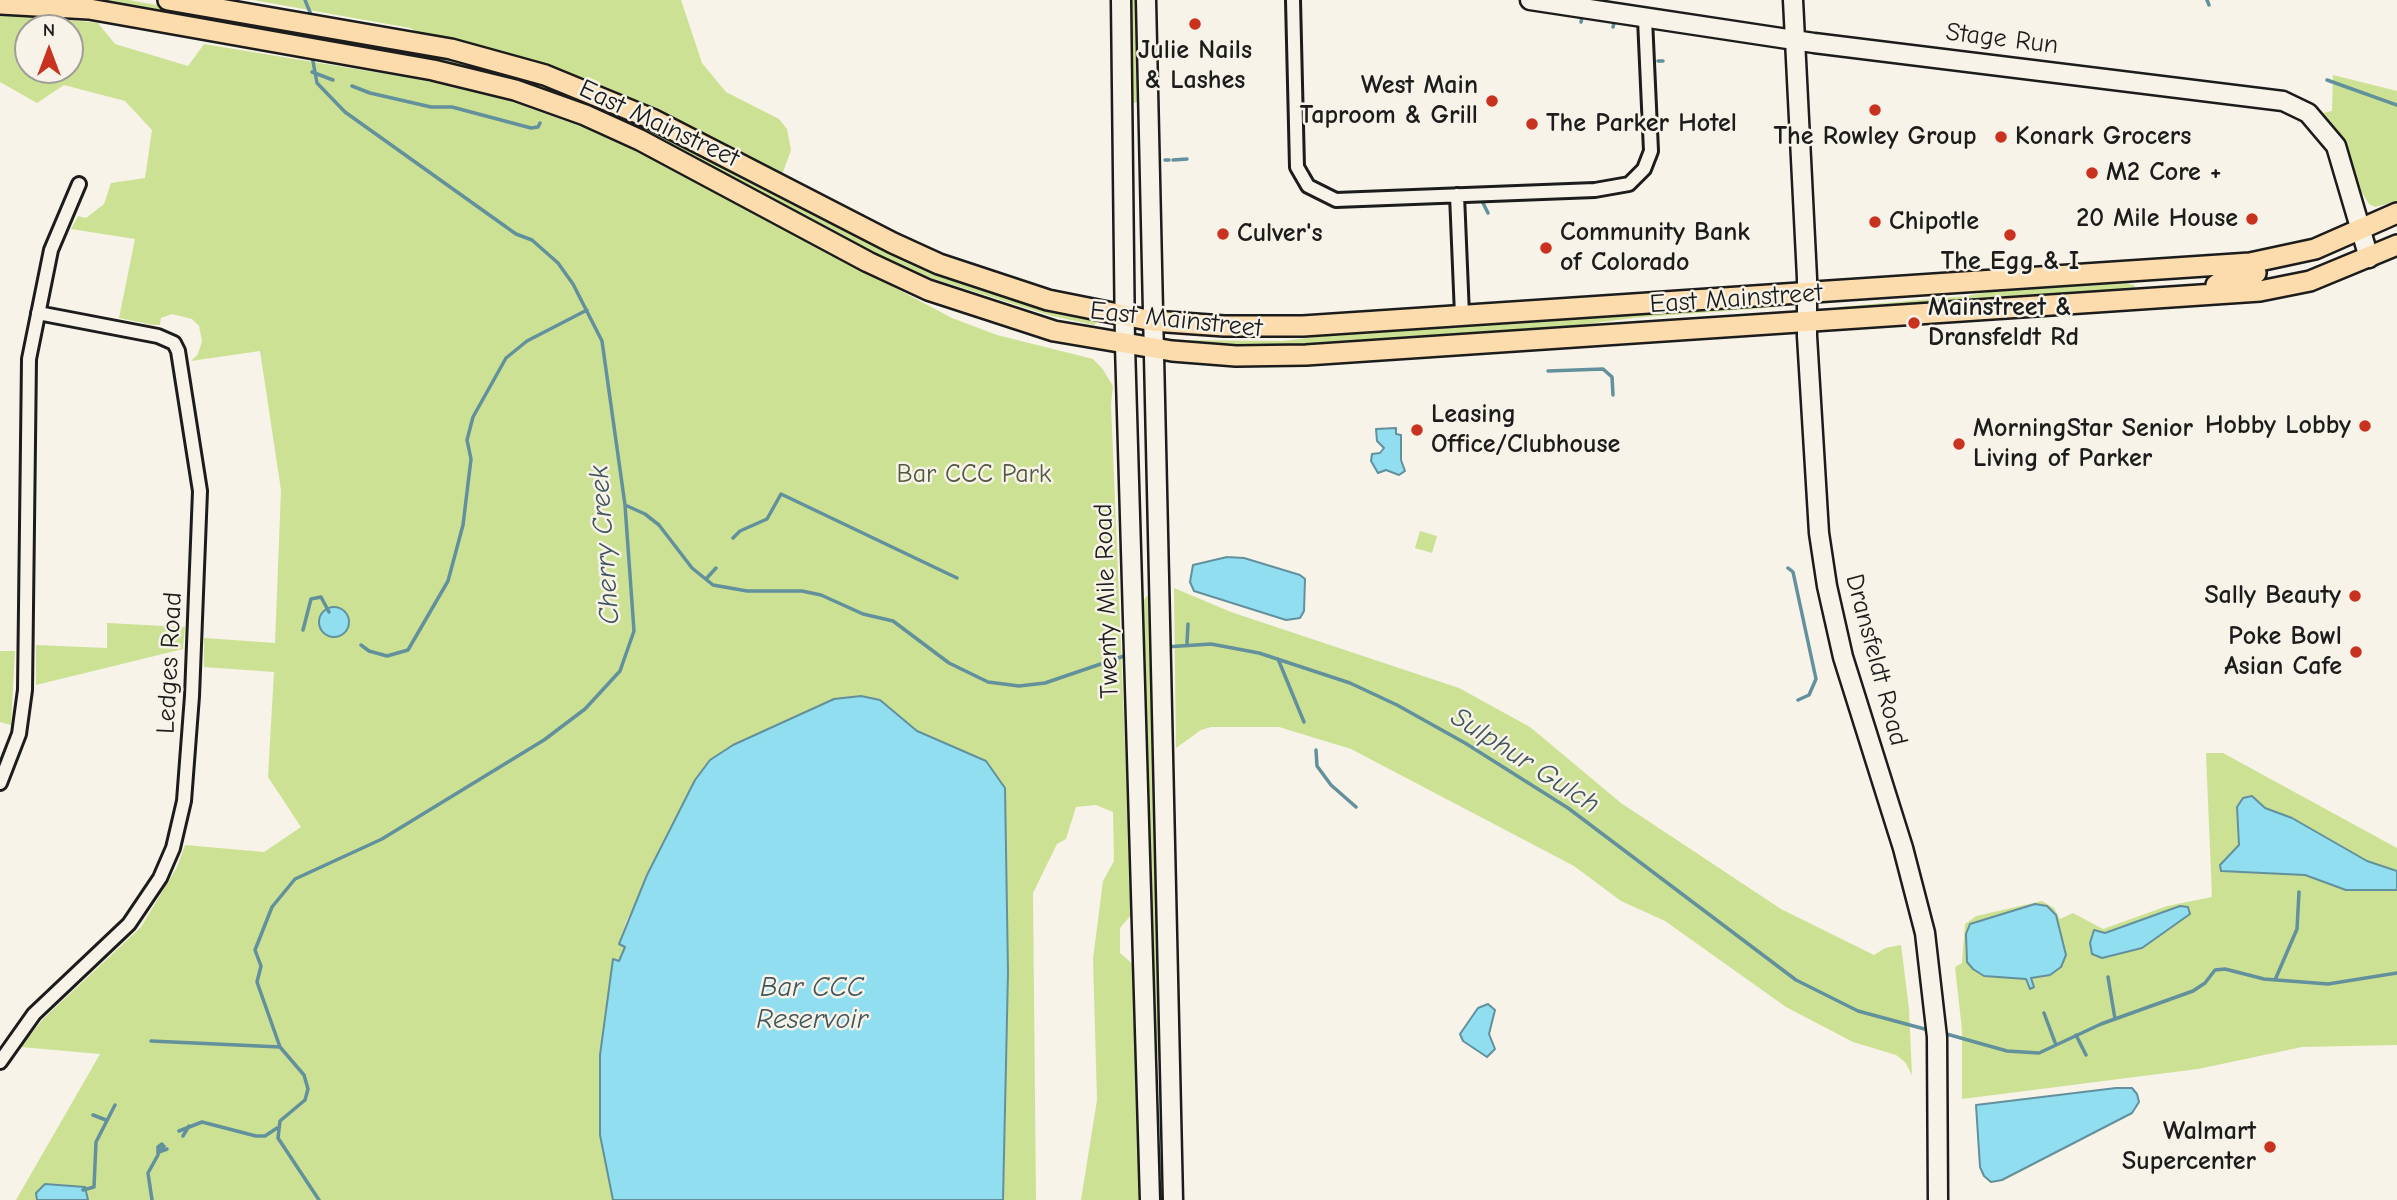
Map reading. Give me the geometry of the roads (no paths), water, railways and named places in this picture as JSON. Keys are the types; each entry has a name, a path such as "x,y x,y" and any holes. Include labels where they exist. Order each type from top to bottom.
{"main road":[{"name":"East Mainstreet","path":"167,0 474,54 581,88 652,119 925,258 1018,292 1153,321 1282,327 2250,263 2292,256 2397,213"},
{"name":"Twenty Mile Road","path":"1121,0 1125,345 1150,1200"},
{"name":"Twenty Mile Road","path":"1146,0 1173,1200"},
{"name":"Stage Run","path":"1530,0 1645,19 2288,103 2313,117 2336,146 2369,258"},
{"name":"Dransfeldt Road","path":"1793,0 1819,533 1829,599 1847,671 1916,890 1929,954 1936,1021 1938,1200"},
{"name":"East Mainstreet","path":"0,4 70,6 472,78 585,115 663,151 907,281 1008,318 1125,345 1154,349 1279,356 2215,294 2288,287 2320,278 2397,245"},
{"path":"2215,294 2216,285 2223,280 2281,269 2292,256"}],"street":[{"path":"1293,0 1296,159 1304,181 1317,193 1336,200 1613,189 1635,180 1644,169 1651,151 1645,19"},
{"path":"0,783 15,748 25,700 28,373 51,250 79,184"},
{"path":"1457,195 1462,315"},
{"name":"Ledges Road","path":"0,1062 34,1014 129,924 160,878 181,819 187,780 191,716 200,491 178,351 174,343 158,336 38,313"}],"water":[{"path":"1396,428 1396,434 1401,435 1401,460 1405,471 1399,475 1386,470 1378,473 1371,461 1372,454 1380,453 1384,448 1377,441 1376,429"},
{"path":"1227,557 1244,558 1300,575 1305,579 1304,611 1300,618 1286,620 1194,591 1190,582 1193,565"},
{"path":"334,607 345,611 349,622 345,633 334,637 323,633 319,622 323,611"},
{"name":"Bar CCC Reservoir","path":"861,696 880,700 917,731 986,761 1005,788 1008,972 1003,1200 613,1200 600,1135 600,1055 613,959 619,961 625,947 619,944 647,875 695,780 710,760 733,745 834,699"},
{"path":"2252,796 2265,808 2292,818 2367,861 2397,871 2397,890 2346,890 2305,875 2221,871 2220,865 2239,845 2237,807 2243,798"},
{"path":"2035,904 2047,906 2056,915 2066,955 2061,967 2050,975 2031,978 2034,987 2030,989 2026,979 1984,976 1973,969 1967,962 1966,934 1970,924"},
{"path":"2180,906 2188,907 2190,914 2142,948 2102,958 2092,954 2090,943 2094,930 2105,933"},
{"path":"1488,1004 1495,1010 1489,1034 1495,1049 1487,1057 1463,1041 1460,1034 1478,1008"},
{"path":"2132,1088 2137,1094 2139,1102 2132,1113 2002,1180 1991,1182 1984,1176 1980,1167 1976,1105"},
{"path":"45,1184 85,1187 88,1200 37,1200 36,1193"}],"waterway":[{"name":"Cherry Creek","path":"305,0 312,17"},
{"path":"2207,0 2209,5"},
{"path":"1581,22 1582,18"},
{"path":"1613,27 1614,23"},
{"name":"Cherry Creek","path":"312,56 317,83 345,112 516,234 532,240 558,263 573,284 602,341 625,505 634,631 620,671 585,709 544,740 382,839 295,879 272,907 255,950 261,966 257,982 280,1047 304,1075 308,1089 305,1100 280,1121 278,1138 319,1200"},
{"path":"1658,61 1663,61"},
{"path":"312,72 333,80"},
{"path":"2327,80 2397,105"},
{"path":"352,86 370,93 431,107 452,107 531,128 538,127 540,123"},
{"path":"1173,160 1187,159"},
{"path":"1483,203 1488,213"},
{"path":"361,645 369,651 387,656 408,650 448,581 463,525 471,459 467,440 473,417 506,358 527,341 587,310"},
{"path":"1548,371 1603,369 1612,377 1613,395"},
{"path":"733,538 740,531 767,519 781,494 957,578"},
{"name":"Sulphur Gulch","path":"625,505 645,514 659,525 692,568 713,585 747,591 802,591 821,595 863,614 893,621 949,663 988,682 1019,686 1045,683 1130,654"},
{"path":"706,579 716,568"},
{"path":"1788,568 1793,572 1816,679 1809,695 1798,700"},
{"path":"303,630 311,599 321,597 329,612"},
{"path":"1187,643 1188,624"},
{"name":"Sulphur Gulch","path":"1165,647 1211,644 1259,653 1350,683 1397,705 1465,743 1568,808 1796,980 1858,1011 1932,1031"},
{"path":"1278,659 1304,722"},
{"path":"1316,750 1317,766 1331,785 1356,807"},
{"path":"2275,980 2297,929 2299,892"},
{"name":"Sulphur Gulch","path":"1943,1033 2007,1051 2039,1053 2101,1024 2193,991 2205,983 2215,970 2225,969 2264,979 2328,984 2397,973"},
{"path":"2108,977 2115,1019"},
{"path":"2044,1013 2056,1045"},
{"path":"2076,1035 2086,1055"},
{"path":"151,1041 280,1047"},
{"path":"83,1190 94,1187 96,1142 115,1105"},
{"path":"93,1115 106,1120"},
{"path":"179,1131 202,1122 256,1136 265,1136 277,1128"},
{"path":"183,1136 189,1126"},
{"path":"152,1200 148,1173 158,1155 158,1147 162,1144"},
{"path":"159,1152 164,1146"},
{"path":"159,1152 167,1149"}],"place":[{"name":"Julie Nails & Lashes","path":"1195,24"},
{"name":"West Main Taproom & Grill","path":"1492,101"},
{"name":"The Rowley Group","path":"1875,110"},
{"name":"The Parker Hotel","path":"1532,124"},
{"name":"Konark Grocers","path":"2001,137"},
{"name":"M2 Core +","path":"2092,173"},
{"name":"20 Mile House","path":"2252,219"},
{"name":"Chipotle","path":"1875,222"},
{"name":"Culver's","path":"1223,234"},
{"name":"The Egg & I","path":"2010,235"},
{"name":"Community Bank of Colorado","path":"1546,248"},
{"name":"Mainstreet & Dransfeldt Rd","path":"1914,323"},
{"name":"Hobby Lobby","path":"2365,426"},
{"name":"Leasing Office/Clubhouse","path":"1417,430"},
{"name":"MorningStar Senior Living of Parker","path":"1959,444"},
{"name":"Sally Beauty","path":"2355,596"},
{"name":"Poke Bowl Asian Cafe","path":"2356,652"},
{"name":"Walmart Supercenter","path":"2270,1147"}],"park label":[{"name":"Bar CCC Park","path":"974,475"}]}
